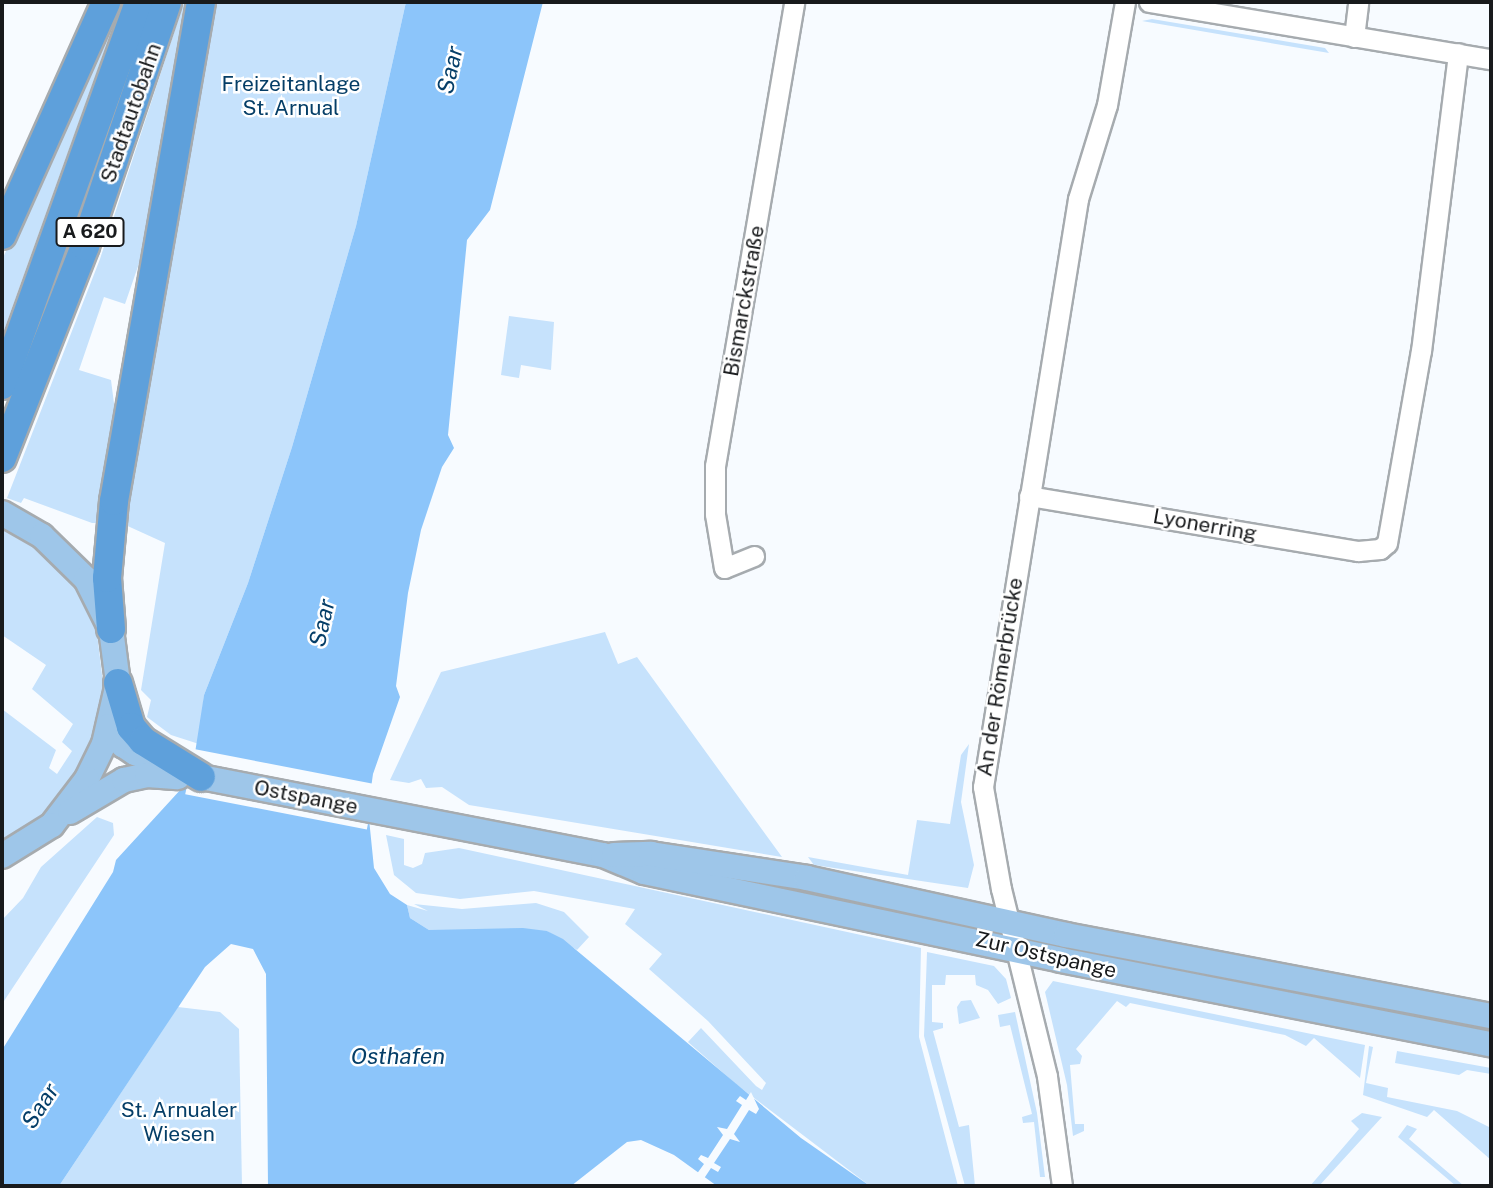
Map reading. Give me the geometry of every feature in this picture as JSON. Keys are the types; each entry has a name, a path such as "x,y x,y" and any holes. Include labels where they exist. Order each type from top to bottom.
{"highway":[{"path":"2,235 106,2"},
{"name":"Stadtautobahn","path":"2,385 139,2"},
{"name":"Stadtautobahn","path":"2,458 80,258 167,2"},
{"path":"111,629 107,578 114,501 201,2"},
{"path":"118,683 131,727 150,760 181,760 201,776"}],"main road":[{"path":"2,513 42,536 86,579 111,629 118,683 109,726 87,779 52,824"},
{"path":"2,856 150,760 123,746 109,726"},
{"name":"Ostspange","path":"201,776 411,817"},
{"name":"Zur Ostspange","path":"411,817 603,855 644,872 1491,1044"},
{"name":"Zur Ostspange","path":"603,855 651,854 749,867 1491,1016"}],"street":[{"name":"Bismarckstraße","path":"754,556 724,568 715,514 715,466 794,2"},
{"path":"1029,496 1077,199 1107,105 1125,2"},
{"path":"1149,2 1491,58"},
{"path":"1354,37 1358,2"},
{"name":"Lyonerring","path":"1029,496 1359,551 1380,549 1387,543 1421,351 1458,53"},
{"name":"An der Römerbrücke","path":"1029,496 983,787 1009,921 1018,950 1054,1114 1062,1186"}],"green space":[{"path":"116,2 122,2 2,336 2,260"},
{"path":"184,2 194,2 143,252 125,304 104,297 79,370 111,380 117,427 101,523 92,523 24,498 21,503 7,498 100,259"},
{"name":"Freizeitanlage St. Arnual","path":"212,2 406,2 356,226 292,447 248,583 204,695 199,744 171,735 147,717 151,700 141,690 165,543 121,523"},
{"path":"1152,19 1325,48 1329,53 1142,21"},
{"path":"509,316 554,322 551,370 521,365 519,378 501,375"},
{"path":"3,526 36,545 78,589 97,633 103,683 97,732 78,773 43,814 2,840 2,709 56,750 49,768 57,774 72,751 62,742 73,724 32,689 46,665 2,635"},
{"path":"605,632 618,664 637,657 782,857 469,805 442,787 426,788 421,779 409,783 390,780 441,672"},
{"path":"969,744 961,802 974,865 968,888 814,865 808,857 908,875 917,820 950,824 961,755"},
{"path":"97,817 113,823 114,835 2,1004 2,920 23,898 41,867"},
{"path":"386,835 404,839 404,865 413,868 422,864 425,853 459,848 921,948 919,1037 958,1186 870,1186 737,1085 688,1042 701,1028 756,1086 762,1090 766,1083 708,1021 649,969 662,954 625,924 635,909 534,891 460,899 416,893 394,875"},
{"path":"536,903 564,912 589,937 577,950 547,931 429,930 410,918 407,905 428,911 414,904 462,909"},
{"path":"1070,947 1491,1021 1490,1027 1069,953"},
{"path":"927,952 994,966 1006,979 1011,998 998,1004 988,990 976,985 975,975 946,975 945,985 932,985 932,1022 943,1023 943,1028 933,1031 959,1127 969,1125 975,1186 965,1186 924,1036"},
{"path":"1053,981 1365,1045 1360,1078 1314,1038 1306,1046 1285,1035 1130,1003 1126,1007 1117,1001 1076,1049 1082,1056 1080,1064 1070,1065 1075,1124 1084,1124 1084,1131 1073,1136 1067,1085 1045,992"},
{"path":"971,1000 980,1018 959,1024 957,1007 961,1001"},
{"name":"St. Arnualer Wiesen","path":"178,1007 220,1012 239,1029 242,1186 59,1186"},
{"path":"1015,1012 1037,1113 1045,1177 1040,1177 1034,1122 1023,1123 1022,1117 1032,1114 1010,1025 1000,1027 998,1015"},
{"path":"1369,1046 1373,1047 1366,1083 1388,1088 1387,1097 1457,1111 1491,1128 1491,1160 1434,1110 1427,1117 1363,1095"},
{"path":"1397,1051 1491,1068 1491,1074 1467,1070 1459,1075 1395,1063"},
{"path":"1362,1113 1382,1117 1319,1186 1310,1186 1359,1129 1351,1121"},
{"path":"1407,1125 1417,1129 1409,1139 1464,1186 1456,1186 1398,1137"}],"water":[{"path":"406,2 543,2 490,210 467,240 448,435 454,448 442,467 421,530 408,593 396,686 400,697 373,774 368,809 374,868 390,894 407,905 410,918 429,930 523,928 547,931 563,939 801,1138 870,1186 717,1186 674,1155 641,1140 627,1142 571,1186 268,1186 266,974 253,949 231,944 205,967 59,1186 2,1186 2,1050 113,872 116,860 182,788 193,766 204,695 248,583 292,447 356,226"}],"pier":[{"path":"194,749 376,784 367,829 185,794"},
{"path":"751,1092 759,1109 756,1114 749,1110 734,1134 740,1142 730,1139 714,1163 721,1167 718,1172 711,1168 703,1180 696,1175 704,1164 698,1159 701,1155 708,1158 723,1135 717,1127 727,1129 742,1105 736,1101 740,1096 746,1100"}],"water label":[{"name":"Saar","path":"450,70"},
{"name":"Saar","path":"322,623"},
{"name":"Osthafen","path":"398,1056"},
{"name":"Saar","path":"40,1106"}]}
